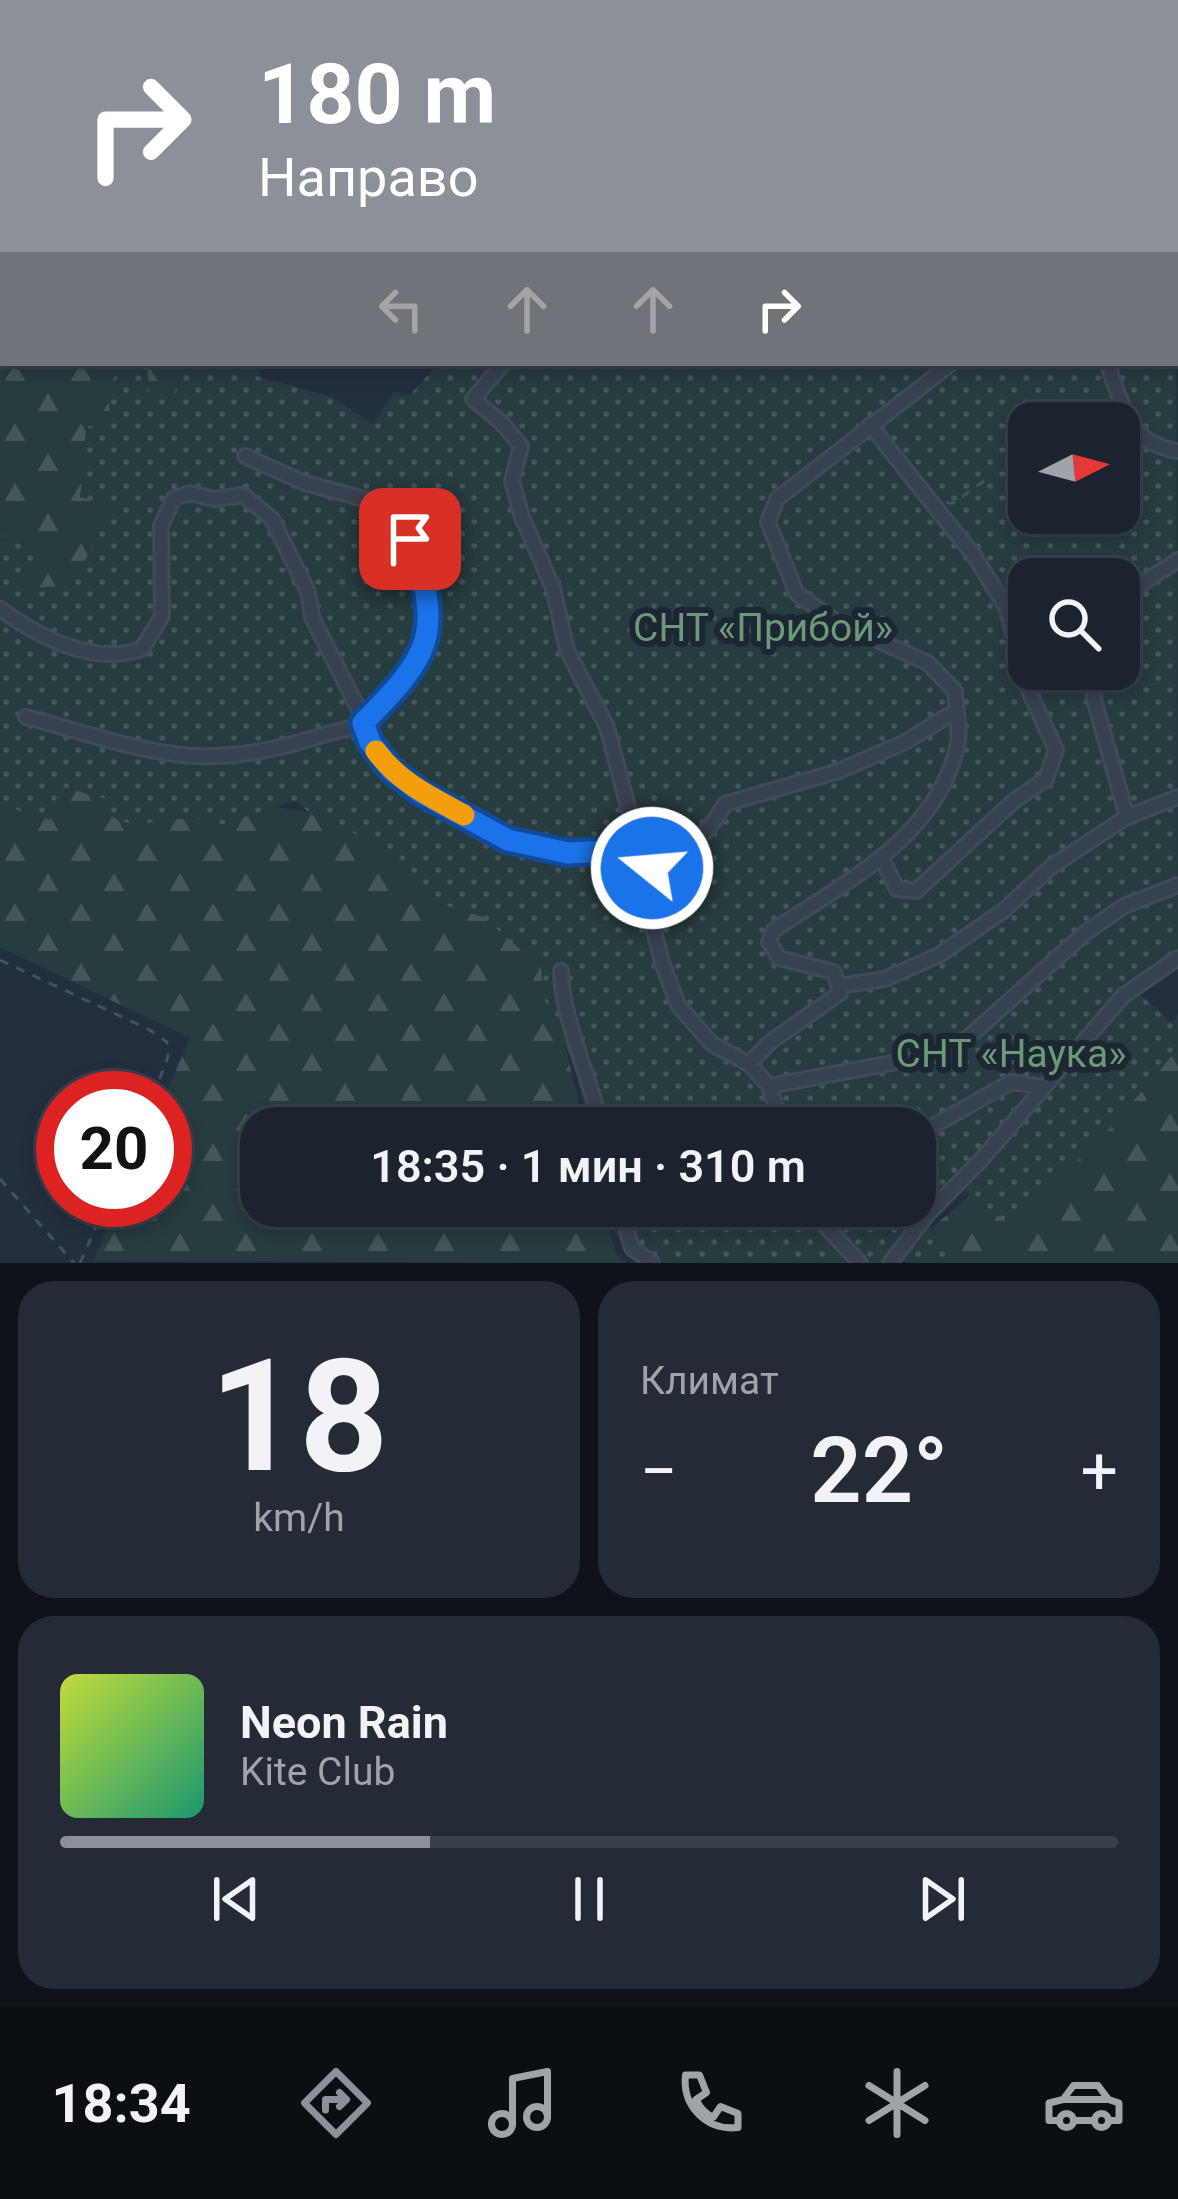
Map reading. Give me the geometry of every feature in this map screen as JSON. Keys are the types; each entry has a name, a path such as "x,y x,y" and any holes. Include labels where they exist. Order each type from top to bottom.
{"lane":[{"path":"501,366 472,399 521,446 512,482 553,588 567,650 607,727 629,811 645,840 652,868 652,919 662,962 678,1005 712,1044 749,1064 770,1086 776,1107"},
{"path":"749,1064 769,1043 840,993 834,972 779,958 769,942 774,930 900,844 943,789 958,743 955,691 928,663 837,622 797,594 768,522 777,499 948,366"},
{"path":"1109,366 1127,420 1157,448 1178,451"},
{"path":"870,425 975,557 1007,609 1025,682 1056,750 1046,779 1015,800 916,891 897,890 881,857"},
{"path":"26,717 190,755 232,756 280,748 363,723 405,680 419,659 429,629 428,589 410,539 390,506 305,483 245,456"},
{"path":"0,609 63,646 123,656 142,650 162,616 161,526 173,498 190,493 214,499 243,495 272,519 308,592 311,617 370,742 391,770 420,792 508,840 568,853 610,851 645,870 708,834 725,804 838,771 905,742 956,711"},
{"path":"1140,585 1178,560"},
{"path":"1094,690 1127,817"},
{"path":"838,986 885,979 939,955 1003,911 1052,866 1127,817 1178,797"},
{"path":"770,1086 945,1053 1085,934 1124,906 1178,884"},
{"path":"890,1263 928,1214 1124,996 1178,958"},
{"path":"561,971 561,996 597,1107"},
{"path":"936,1124 1011,1082 1044,1087"},
{"path":"626,1227 632,1248 652,1263"},
{"path":"827,1227 860,1263"}],"path":[{"path":"932,503 952,503 990,477"},
{"path":"0,960 148,1029 166,1042 168,1057 163,1071"},
{"path":"0,1179 77,1263 95,1227"}],"green space":[{"path":"0,366 263,366 96,781 358,819 544,959 580,1107 240,1107 240,1227 609,1227 616,1255 626,1263 93,1261 108,1227 192,1227 192,1071 176,1071 190,1038 0,947"},
{"name":"СНТ «Прибой»","path":"186,366 219,366 332,397 373,424 394,392 409,396 436,366 1177,366 1178,965 1139,994 1178,1028 1178,1049 1112,1126 1012,1226 960,1188 936,1212 936,1107 585,1107 575,1066 543,996 541,967 483,917 438,903 399,857 315,817 295,801 217,826 163,818 139,827 109,816 113,801 60,786 50,820 0,801 0,533 37,555 22,589 73,585 112,506 80,497 86,427 113,422 105,389 122,369 148,370 149,398 172,398"},
{"path":"1178,1014 1178,1263 908,1263 904,1252 1060,1117 1128,1106"},
{"name":"СНТ «Прибой»","path":"613,1227 928,1227 959,1253 954,1263 900,1259 898,1263 636,1263"}],"slow traffic":[{"path":"376,751 391,770 420,792 464,815"}],"route":[{"path":"410,539 428,589 429,629 419,659 405,680 363,723 370,742 391,770 420,792 508,840 568,853 610,851 645,870 652,868"}],"park label":[{"name":"СНТ «Наука»","path":"1011,1053"}]}
